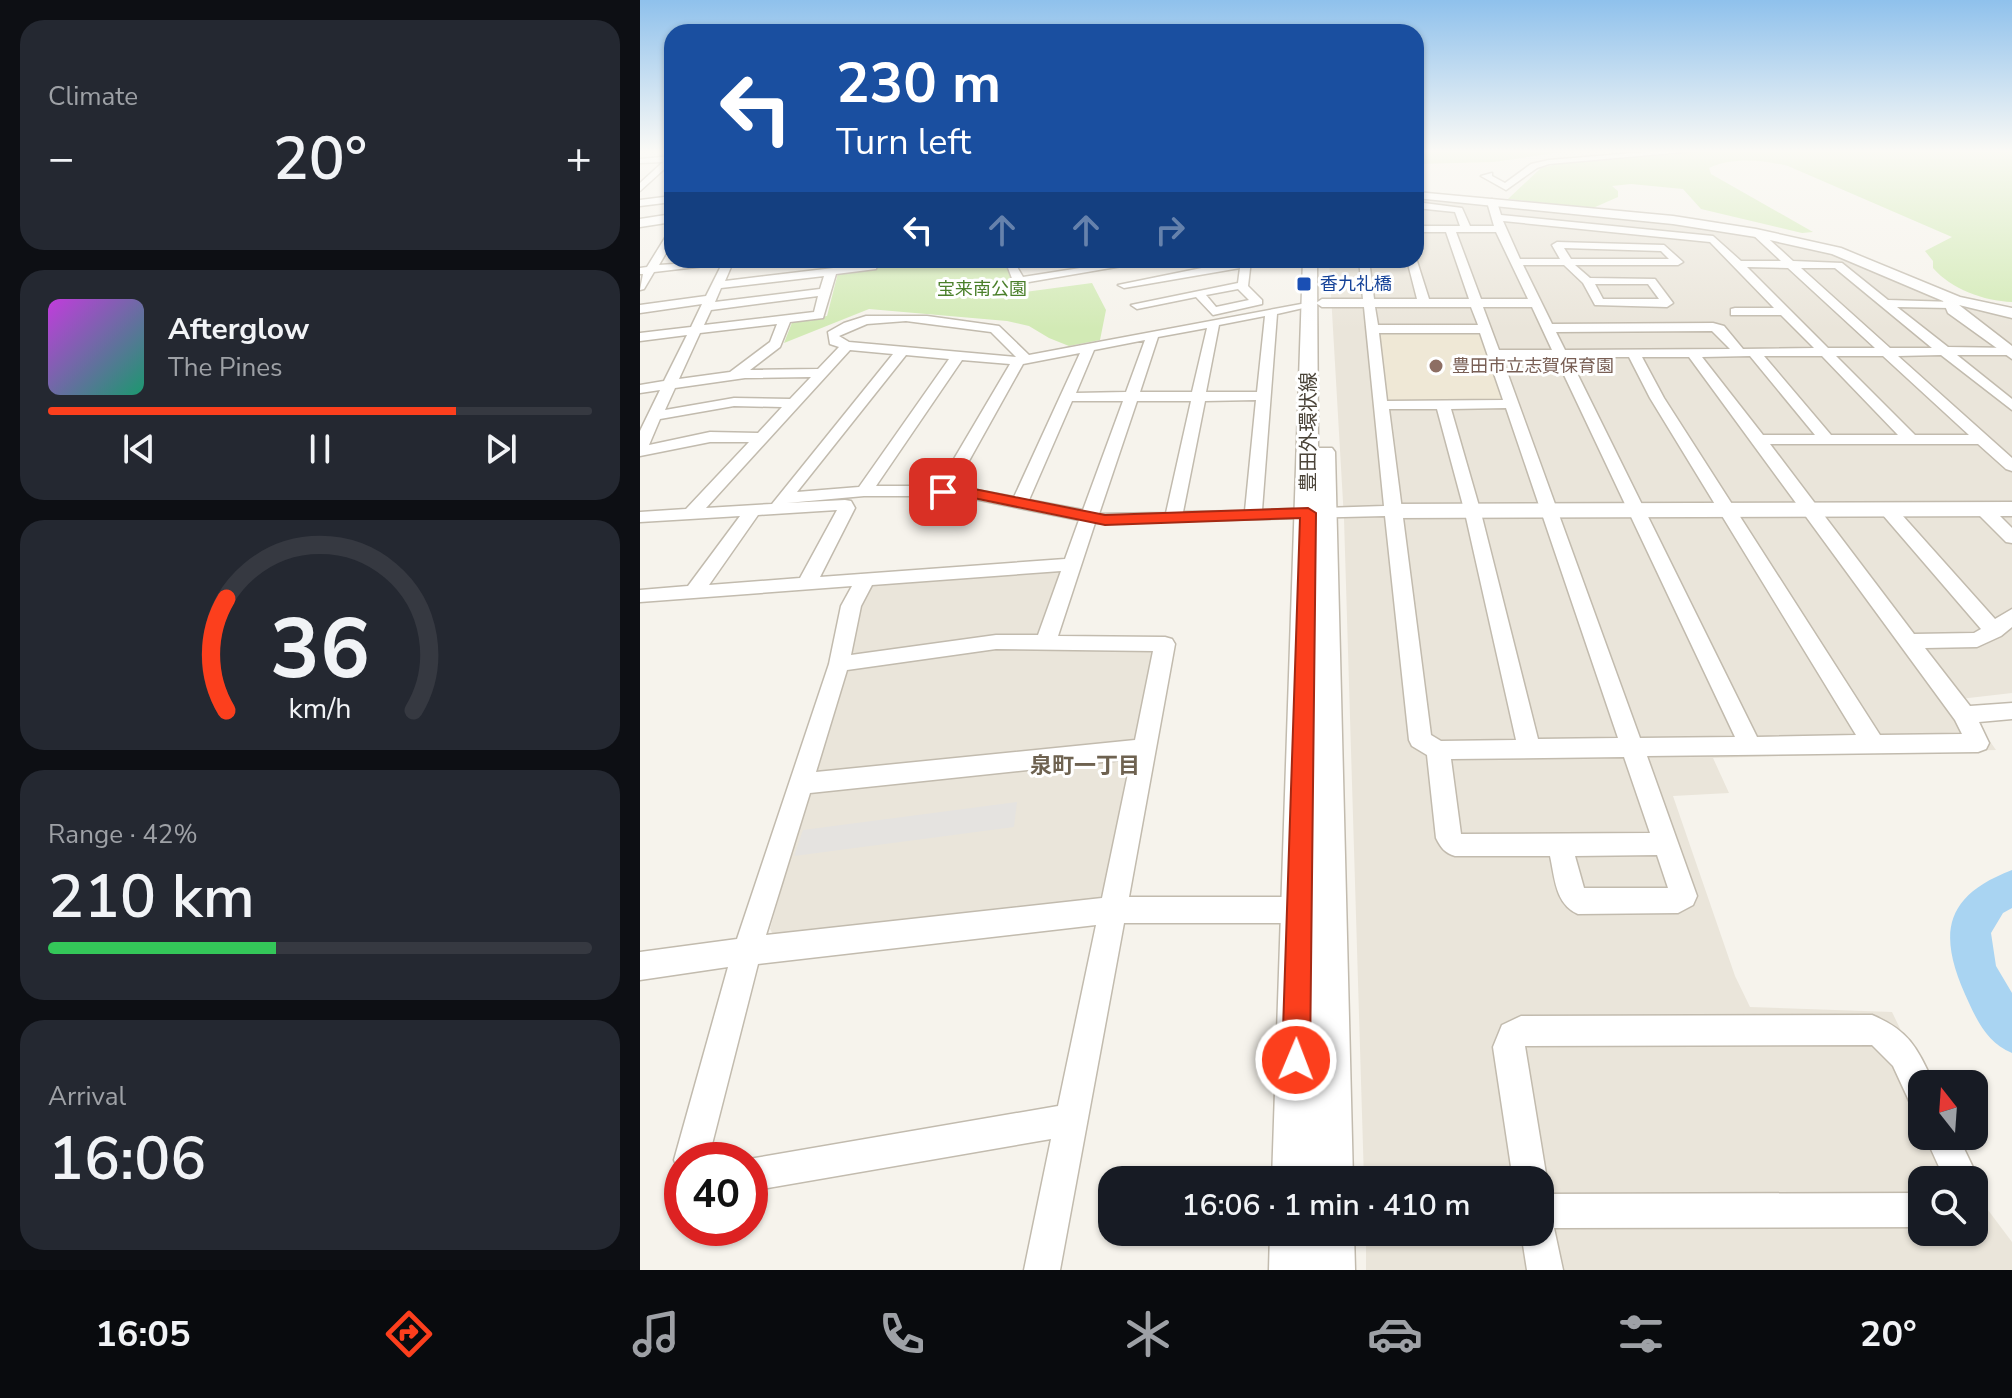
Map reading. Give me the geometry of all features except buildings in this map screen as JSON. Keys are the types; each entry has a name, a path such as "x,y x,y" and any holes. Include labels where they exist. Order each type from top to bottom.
{"street":[{"path":"1459,210 1466,229"},
{"path":"1494,210 1634,510 1750,745"},
{"path":"1575,210 1683,221 1836,251 1953,302"},
{"path":"640,223 664,219"},
{"path":"1424,224 1466,229 1498,223 1711,238 1911,439"},
{"path":"1450,229 1684,896 1678,900 1578,901 1571,893 1560,844"},
{"path":"1756,233 2012,466"},
{"path":"640,287 645,270 664,245"},
{"path":"1517,262 1567,262 1638,263 1678,262 1664,248 1557,245 1567,262 1574,272 1588,281 1599,303 1667,303 1638,263"},
{"path":"1738,264 1838,265 2012,406"},
{"path":"724,268 648,425 640,449 710,437 760,438"},
{"path":"797,275 799,268"},
{"path":"717,285 864,268"},
{"path":"1015,268 1017,279 1023,280 1084,268"},
{"path":"1045,643 1132,397 1148,322 1112,268"},
{"path":"1124,285 1213,268"},
{"path":"1022,360 1018,349 1001,339 995,329 888,318 848,325 832,335 834,341 847,346 1022,360 1089,347 1148,322 1198,293 1241,286 1246,283 1245,268"},
{"name":"豊田外環状線","path":"1311,268 1315,304 1331,1166"},
{"name":"豊田外環状線","path":"1315,304 1320,268"},
{"path":"1365,268 1420,740 1438,750 1978,743 1964,715 1755,440 1693,353"},
{"path":"1414,268 1424,304"},
{"path":"640,337 822,313 831,272"},
{"path":"1588,281 1651,281"},
{"path":"1198,293 1213,311 1258,302 1241,286"},
{"path":"640,309 827,292"},
{"path":"1774,301 1734,307 1784,311"},
{"path":"1953,302 1953,310 2011,352"},
{"path":"1884,303 1953,302 2012,313"},
{"path":"1148,322 1214,322 1315,304 1536,303"},
{"path":"1640,303 1655,327"},
{"path":"1253,515 1271,311"},
{"path":"733,376 776,344 785,319"},
{"path":"1173,518 1214,322"},
{"path":"1548,328 1717,328 1747,353 1827,440"},
{"path":"1370,329 1487,329"},
{"path":"690,515 847,346"},
{"path":"1020,502 1089,347"},
{"path":"778,504 902,351"},
{"path":"1495,354 2011,352"},
{"path":"1633,353 1873,744"},
{"path":"864,491 958,356"},
{"path":"943,492 1022,360"},
{"path":"640,389 733,376 821,373"},
{"path":"1067,397 1263,396"},
{"path":"648,425 734,402 793,403"},
{"path":"1443,404 1473,513 1529,748"},
{"path":"1380,405 1513,404"},
{"path":"1755,440 1981,439"},
{"path":"643,521 752,511 864,491 959,491 1090,518 1393,511 2012,509"},
{"path":"778,504 845,505 847,508 807,583"},
{"path":"1983,509 2012,538"},
{"path":"1888,510 1994,631"},
{"path":"694,592 752,511"},
{"name":"豊田外環状線","path":"1294,1166 1299,910 1318,513"},
{"path":"640,596 1073,564"},
{"path":"696,1142 747,951 839,664 851,606 865,580"},
{"path":"1907,641 1977,640 2012,616"},
{"path":"839,664 996,642 1165,644 1042,1270"},
{"path":"1964,715 2012,711"},
{"path":"800,784 1144,748"},
{"path":"1438,750 1449,838 1455,845 1666,844"},
{"path":"640,966 1112,910 1299,910"},
{"path":"1528,1166 1508,1047 1513,1036 1521,1031 1872,1030 1886,1035 1901,1048 1911,1070"},
{"path":"768,1171 1070,1120"},
{"path":"1554,1211 1908,1210"},
{"path":"1292,1270 1293,1246"},
{"path":"1331,1246 1332,1270"},
{"path":"1541,1246 1545,1270"}],"shaded area":[{"path":"1424,210 1555,210 1679,223 1818,249 1930,294 2012,318 2012,693 1960,699 1996,750 1713,758 1729,793 1673,796 1735,976 1750,1007 1892,1012 1920,1070 1908,1070 1908,1150 1959,1150 1967,1166 1908,1166 1908,1246 1988,1246 1988,1210 2012,1242 2012,1270 1366,1270 1366,1246 1554,1246 1554,1166 1364,1166 1344,519 1329,268 1424,268"},
{"name":"豊田市立志賀保育園","path":"1480,331 1503,401 1385,401 1377,332"},
{"path":"1059,570 1064,574 1034,647 1152,648 1157,653 1107,894 1099,902 775,938 770,929 866,588 877,583"},
{"path":"1017,802 1014,827 794,856 803,830"}],"green space":[{"path":"1706,210 1775,210 1813,232 1802,233"},
{"path":"1890,210 2012,210 2012,302 1969,292 1949,282 1933,268 1933,261 1925,251 1952,237"},
{"name":"宝来南公園","path":"871,268 1008,268 1025,292 1092,283 1106,310 1100,340 1069,346 1029,326 1007,321 869,309 784,343 793,320 827,316 838,273"}],"waterway":[{"path":"2012,888 1989,900 1976,915 1970,933 1971,953 1977,973 2012,1031"}],"place":[{"name":"香九礼橋","path":"1304,284"},
{"name":"豊田市立志賀保育園","path":"1436,366"}],"district":[{"name":"泉町一丁目","path":"1085,765"}],"route":[{"path":"943,492 959,491 1105,520 1308,513 1296,1060"}]}
